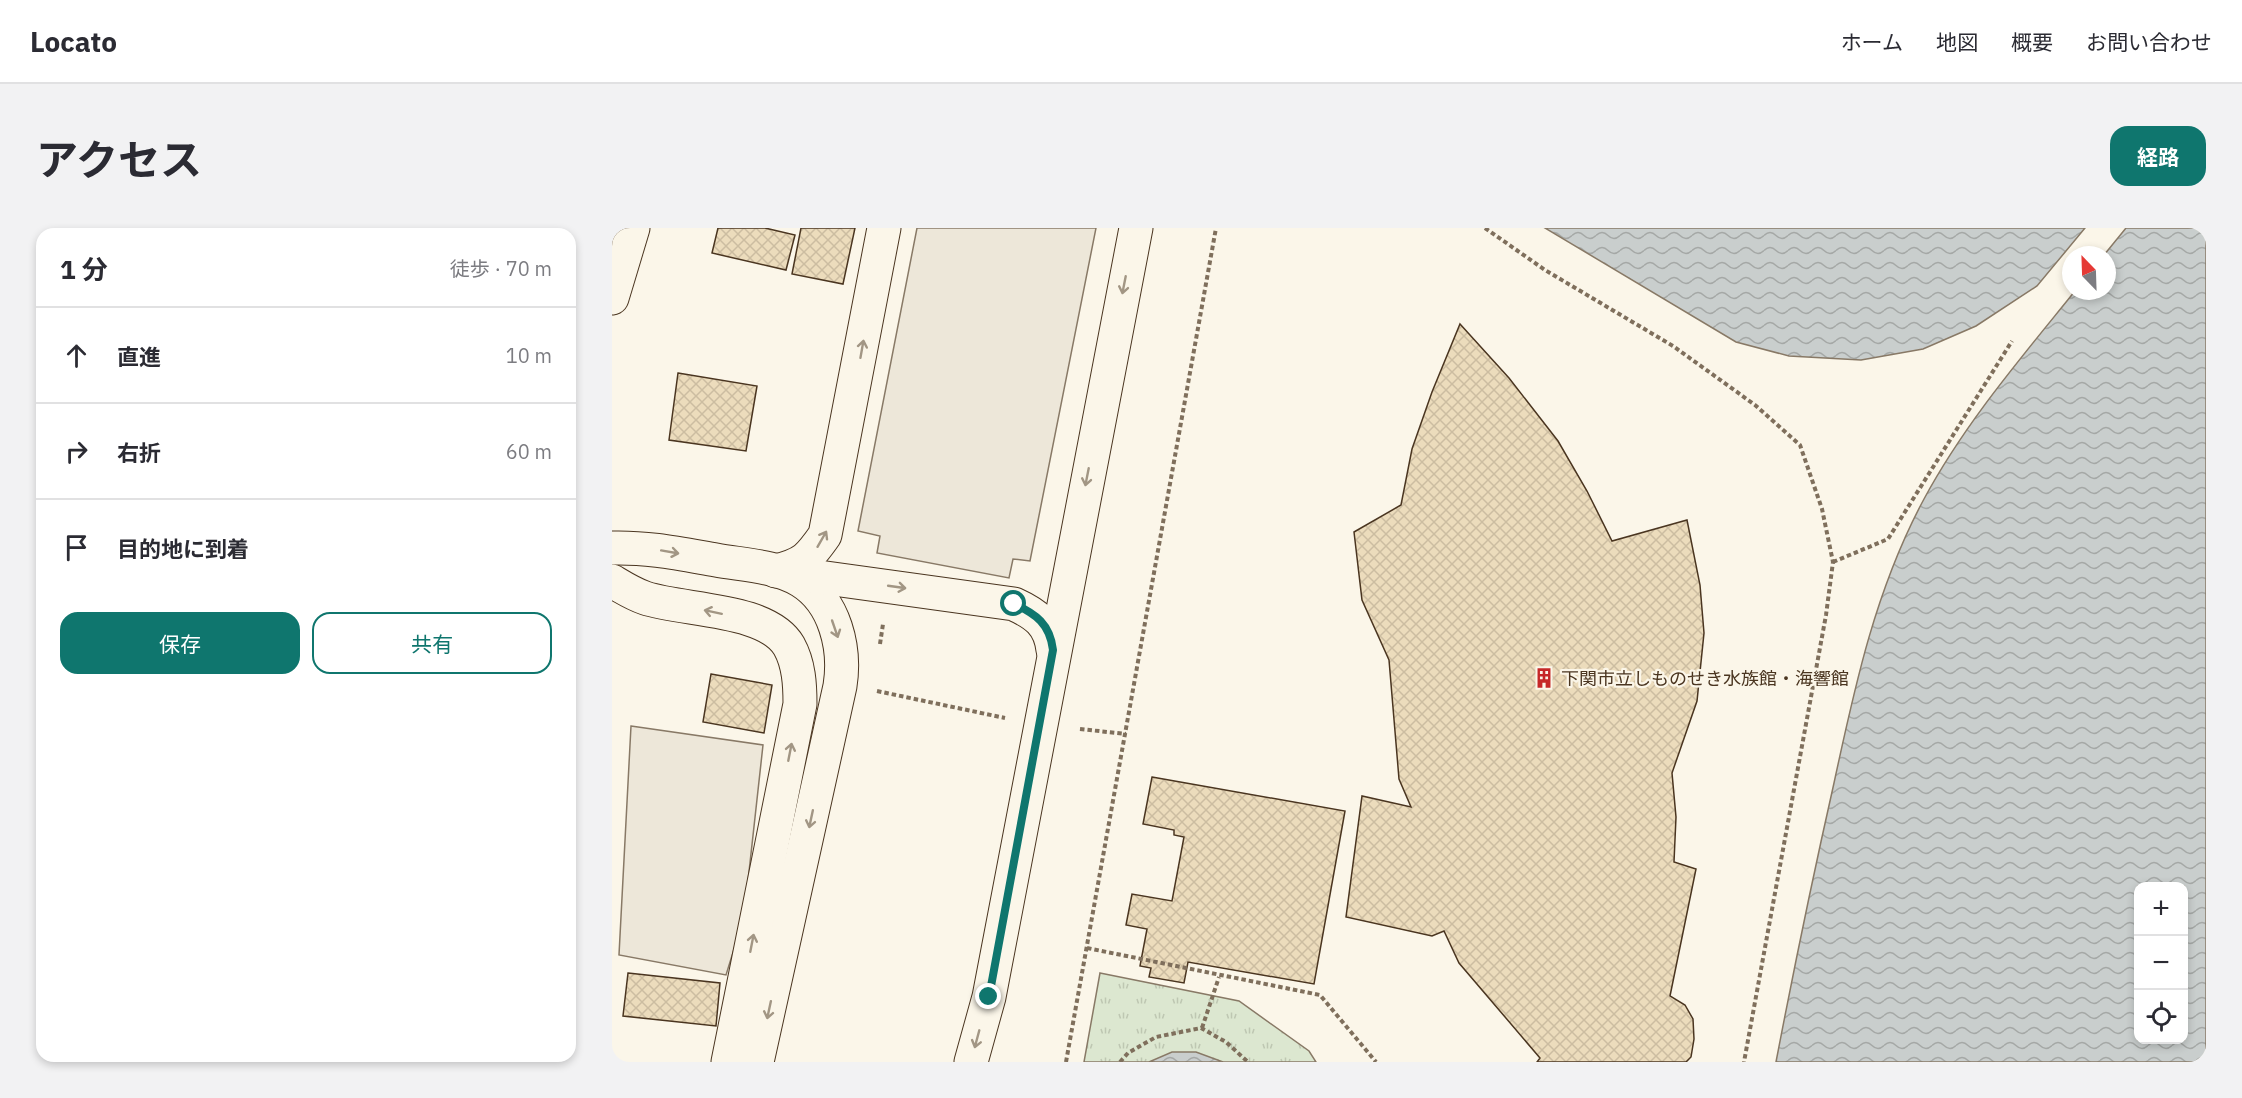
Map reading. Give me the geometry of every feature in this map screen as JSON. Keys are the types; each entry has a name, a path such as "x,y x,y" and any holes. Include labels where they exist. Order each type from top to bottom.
{"main road":[{"path":"612,297 633,228"},
{"path":"776,571 800,565 811,556 825,536 884,228"},
{"path":"971,1062 989,997 1053,650 1136,228"},
{"path":"612,548 646,547 776,571 1014,604 1042,620 1051,635 1053,650"},
{"path":"738,1059 844,664 835,626 816,593 800,580 776,571"},
{"path":"612,581 644,598 757,621 776,632 789,645 800,679 800,704 738,1059"}],"path":[{"path":"1066,1062 1216,228"},
{"path":"1485,228 1545,270 1673,346 1755,405 1800,445 1822,508 1833,562 1826,615 1744,1062"},
{"path":"1833,562 1888,539 2012,341"},
{"path":"880,647 885,614"},
{"path":"872,690 1013,720"},
{"path":"1079,728 1126,734"},
{"path":"1087,948 1219,977 1320,995 1376,1062"},
{"path":"1201,1029 1219,977"},
{"path":"1120,1062 1128,1053 1156,1037 1201,1029 1226,1042 1248,1062"}],"green space":[{"path":"1100,973 1239,1001 1309,1051 1316,1062 1084,1062"}],"shaded area":[{"path":"917,228 1096,228 1030,561 1013,559 1009,578 877,553 880,536 858,531"},
{"path":"631,726 763,745 744,917 726,975 619,955"}],"water":[{"path":"1545,228 2085,228 2070,246 2062,246 2062,256 2037,286 1976,326 1923,349 1861,360 1789,356 1736,342"},
{"path":"2126,228 2206,228 2206,1062 1776,1062 1850,710 1880,602 1907,533 1924,499 1957,444 2014,366 2068,300 2116,300 2116,246 2111,246"},
{"path":"1172,1052 1196,1052 1223,1062 1149,1062"}],"building":[{"path":"718,228 765,228 795,235 786,270 712,253"},
{"path":"801,228 855,228 843,284 792,274"},
{"name":"下関市立しものせき水族館・海響館","path":"1460,324 1509,378 1558,441 1612,541 1687,520 1700,585 1704,633 1697,701 1672,773 1676,817 1674,862 1696,869 1670,996 1685,1005 1693,1019 1694,1039 1691,1057 1686,1062 1537,1062 1540,1058 1459,963 1444,931 1432,936 1346,917 1362,796 1411,807 1399,779 1389,660 1362,600 1354,532 1401,505 1412,449"},
{"path":"678,373 757,386 746,451 669,440"},
{"path":"711,674 772,685 764,733 703,722"},
{"path":"1152,777 1345,811 1314,984 1188,962 1184,983 1149,977 1151,968 1140,966 1147,929 1126,925 1132,894 1172,901 1184,837 1174,835 1174,830 1143,824"},
{"path":"628,973 720,983 716,1026 623,1016"}],"place":[{"name":"下関市立しものせき水族館・海響館","path":"1544,678"}],"route":[{"path":"989,997 1053,650 1051,635 1042,620 1032,612 1014,604"}]}
